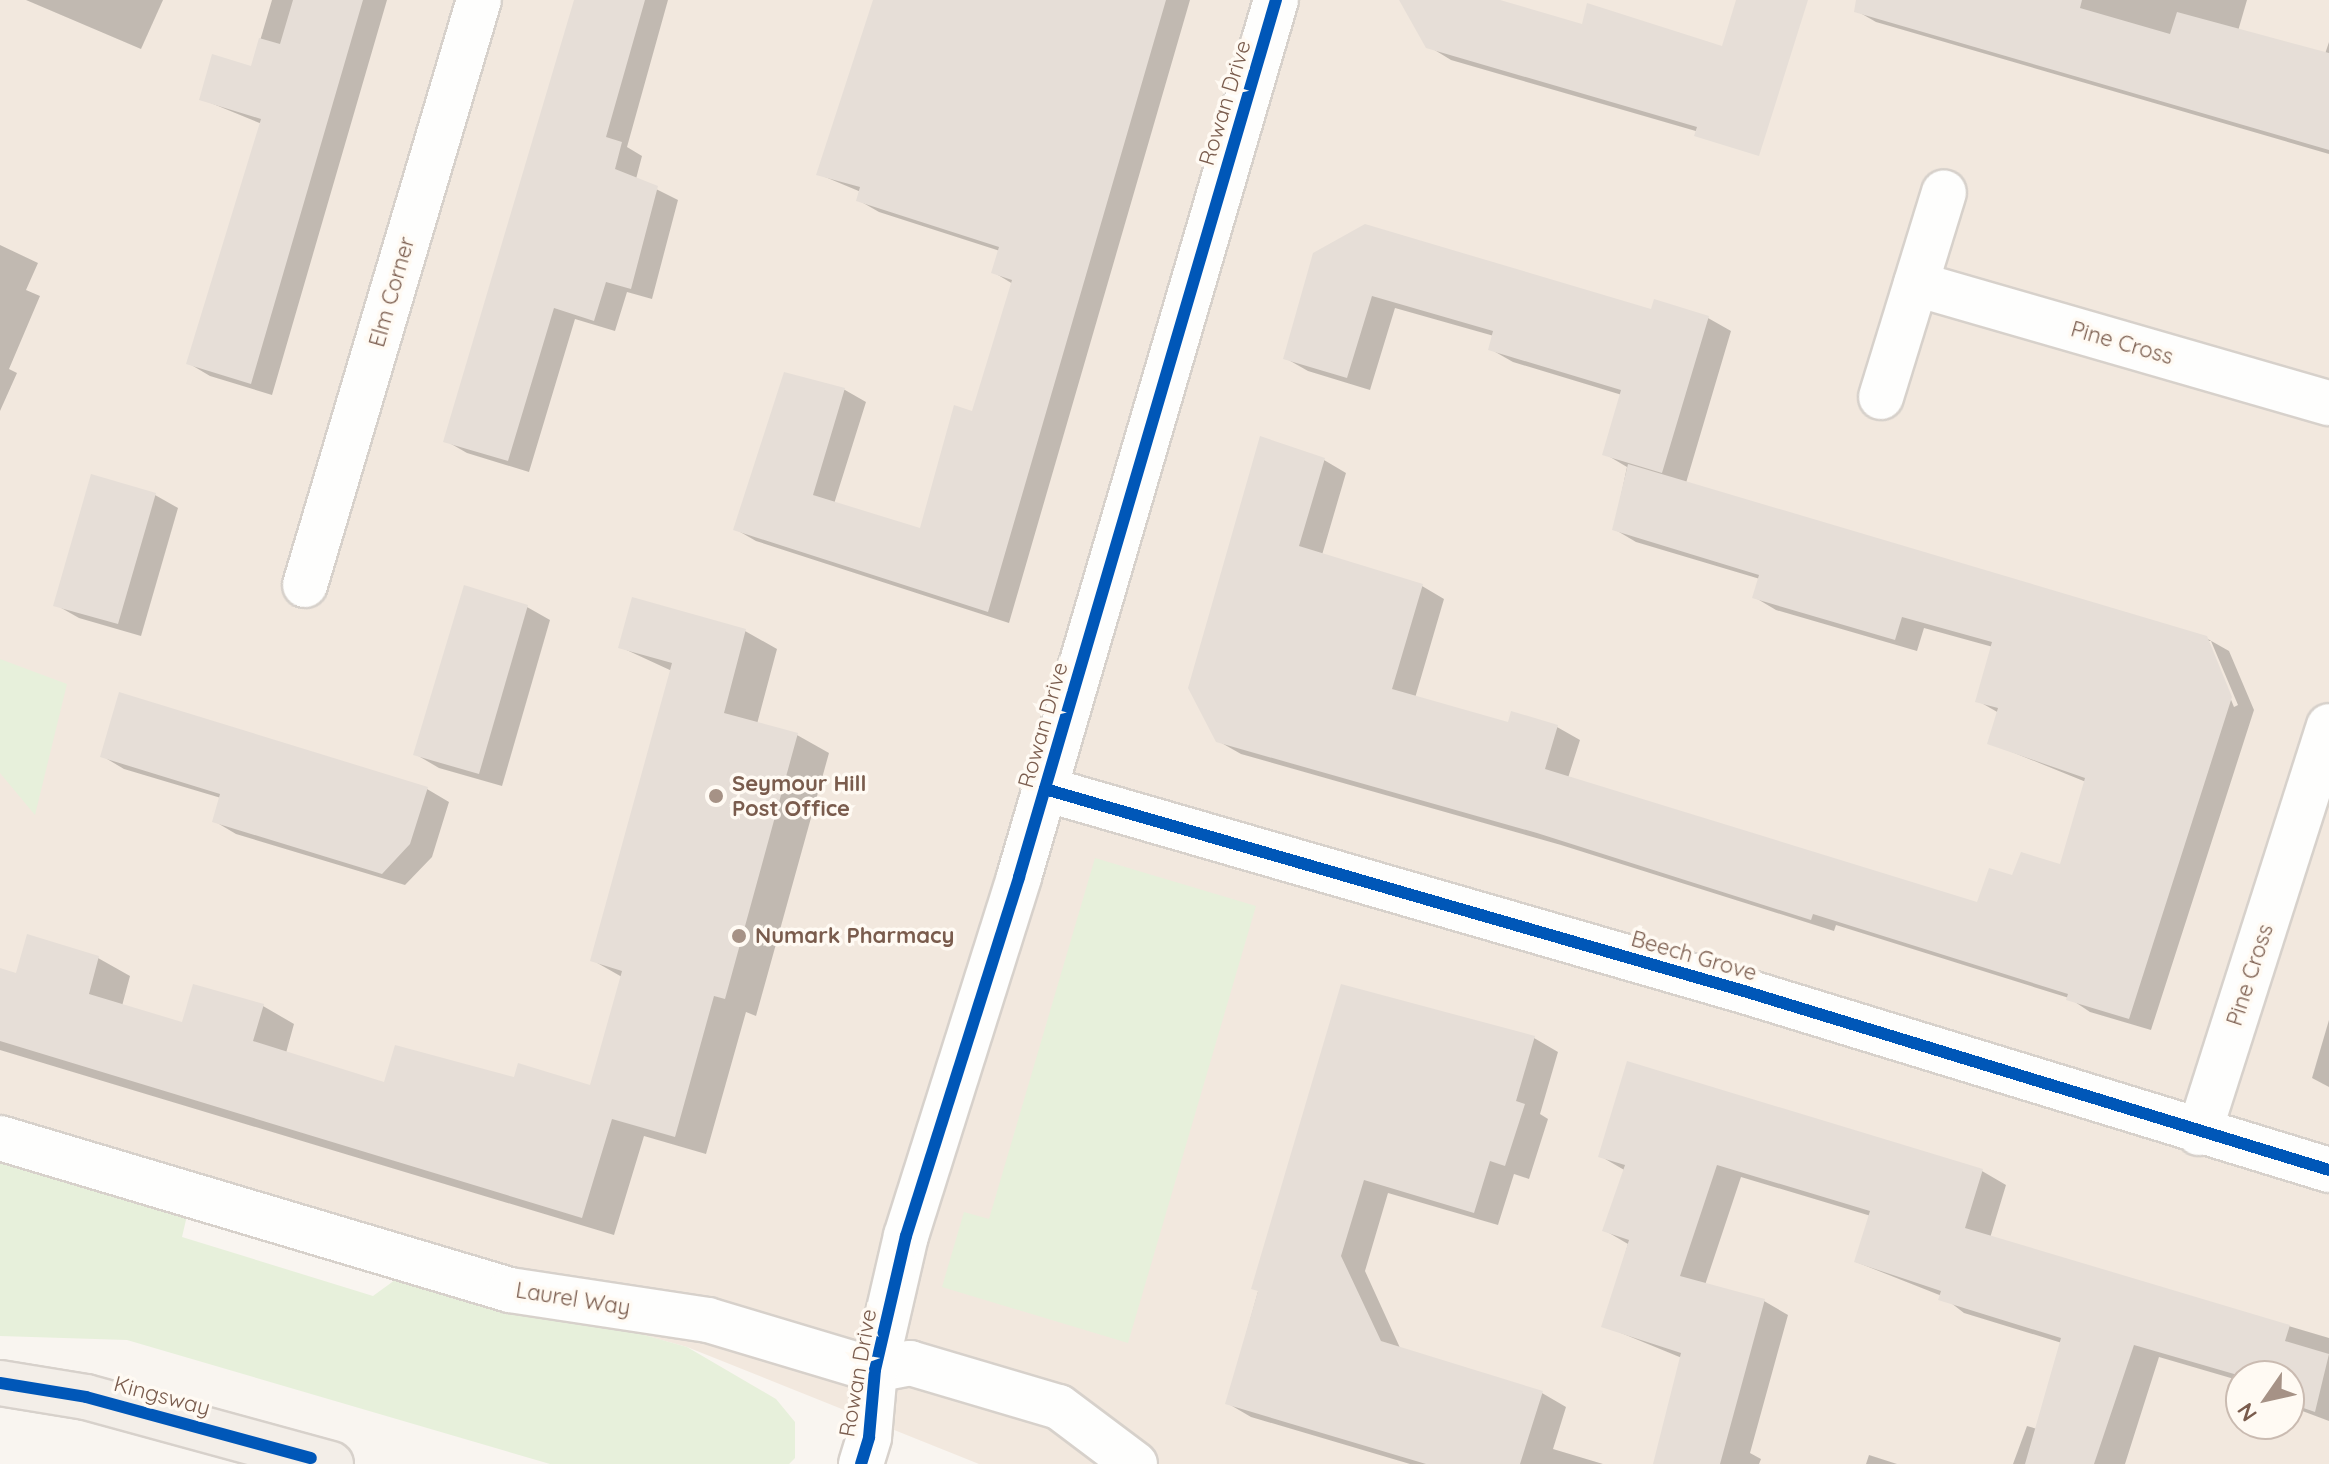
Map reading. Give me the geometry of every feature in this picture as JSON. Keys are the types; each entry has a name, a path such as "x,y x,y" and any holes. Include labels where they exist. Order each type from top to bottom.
{"main road":[{"name":"Kingsway","path":"0,1383 86,1397 331,1464"}],"street":[{"name":"Elm Corner","path":"305,585 479,0"},
{"name":"Rowan Drive","path":"861,1464 869,1437 875,1370 906,1236 1045,789 1276,0"},
{"path":"1881,397 1944,192"},
{"name":"Pine Cross","path":"1916,284 2329,403"},
{"name":"Pine Cross","path":"2199,1133 2329,726"},
{"name":"Beech Grove","path":"1045,789 1744,991 2199,1133 2329,1170"},
{"name":"Laurel Way","path":"0,1138 510,1290 708,1320 875,1370 910,1363 1059,1407 1135,1464"}],"shaded area":[{"path":"0,0 2329,0 2329,1464 979,1464 687,1347 0,1155"}],"green space":[{"path":"0,659 67,684 35,815 0,773"},
{"path":"1095,858 1256,906 1128,1343 942,1287 964,1212 989,1219"},
{"path":"0,1155 189,1207 182,1237 373,1296 410,1269 687,1347 776,1399 795,1422 795,1458 789,1464 550,1464 127,1340 0,1336"}],"building":[{"path":"293,0 363,0 251,384 186,364 261,119 199,100 212,54 251,66 259,38 280,44"},
{"path":"574,0 645,0 606,137 622,142 615,169 658,186 631,289 606,282 594,321 554,308 508,461 443,442"},
{"path":"873,0 1166,0 988,612 733,530 784,372 845,388 813,495 920,528 954,405 972,411 1012,280 991,273 999,247 856,201 860,187 816,175"},
{"path":"1399,0 1500,0 1582,24 1587,3 1722,46 1736,0 1808,0 1759,156 1694,136 1697,127 1426,48"},
{"path":"1856,0 2082,0 2080,8 2170,34 2177,12 2329,53 2329,150 1854,12"},
{"path":"1365,224 1651,309 1654,299 1709,316 1662,473 1602,455 1621,390 1488,350 1493,331 1372,296 1347,378 1283,359 1313,253"},
{"path":"1260,436 1325,458 1299,546 1423,584 1392,689 1508,722 1511,711 1558,725 1545,769 1977,902 1989,868 2012,875 2021,852 2060,864 2085,778 1987,744 1998,708 1975,702 1992,642 1902,617 1895,640 1752,598 1759,575 1612,530 1628,464 2207,636 2232,697 2129,1019 2066,1000 2068,994 1813,914 1811,920 1537,833 1216,742 1188,688"},
{"path":"91,474 156,493 118,624 53,606"},
{"path":"464,585 528,605 479,774 413,755"},
{"path":"632,597 746,629 724,713 798,733 725,999 714,996 675,1137 612,1119 582,1218 0,1041 0,968 16,973 27,934 99,956 89,994 182,1022 193,984 264,1004 253,1041 384,1082 395,1045 514,1077 518,1063 590,1085 622,971 590,961 672,663 618,648"},
{"path":"119,692 428,787 410,844 382,874 212,822 220,794 100,757"},
{"path":"1341,984 1535,1036 1516,1101 1525,1104 1505,1166 1490,1161 1474,1213 1364,1180 1341,1256 1381,1341 1543,1391 1520,1464 1426,1464 1225,1404 1258,1291 1251,1289"},
{"path":"1627,1061 1983,1169 1965,1228 2290,1325 2285,1341 2329,1354 2315,1412 2305,1409 2305,1360 2225,1360 2225,1371 2134,1345 2094,1464 2025,1464 2061,1338 1938,1300 1941,1291 1854,1262 1870,1211 1717,1165 1680,1276 1765,1299 1720,1464 1653,1464 1681,1353 1601,1327 1629,1240 1602,1231 1625,1165 1598,1157"}],"cycle path":[{"path":"861,1464 869,1437 875,1370 906,1236 1019,877 1276,0"},
{"path":"1045,789 1744,991 2329,1170"},
{"path":"0,1383 86,1397 311,1458"}],"place":[{"name":"Seymour Hill Post Office","path":"716,796"},
{"name":"Numark Pharmacy","path":"739,936"}]}
